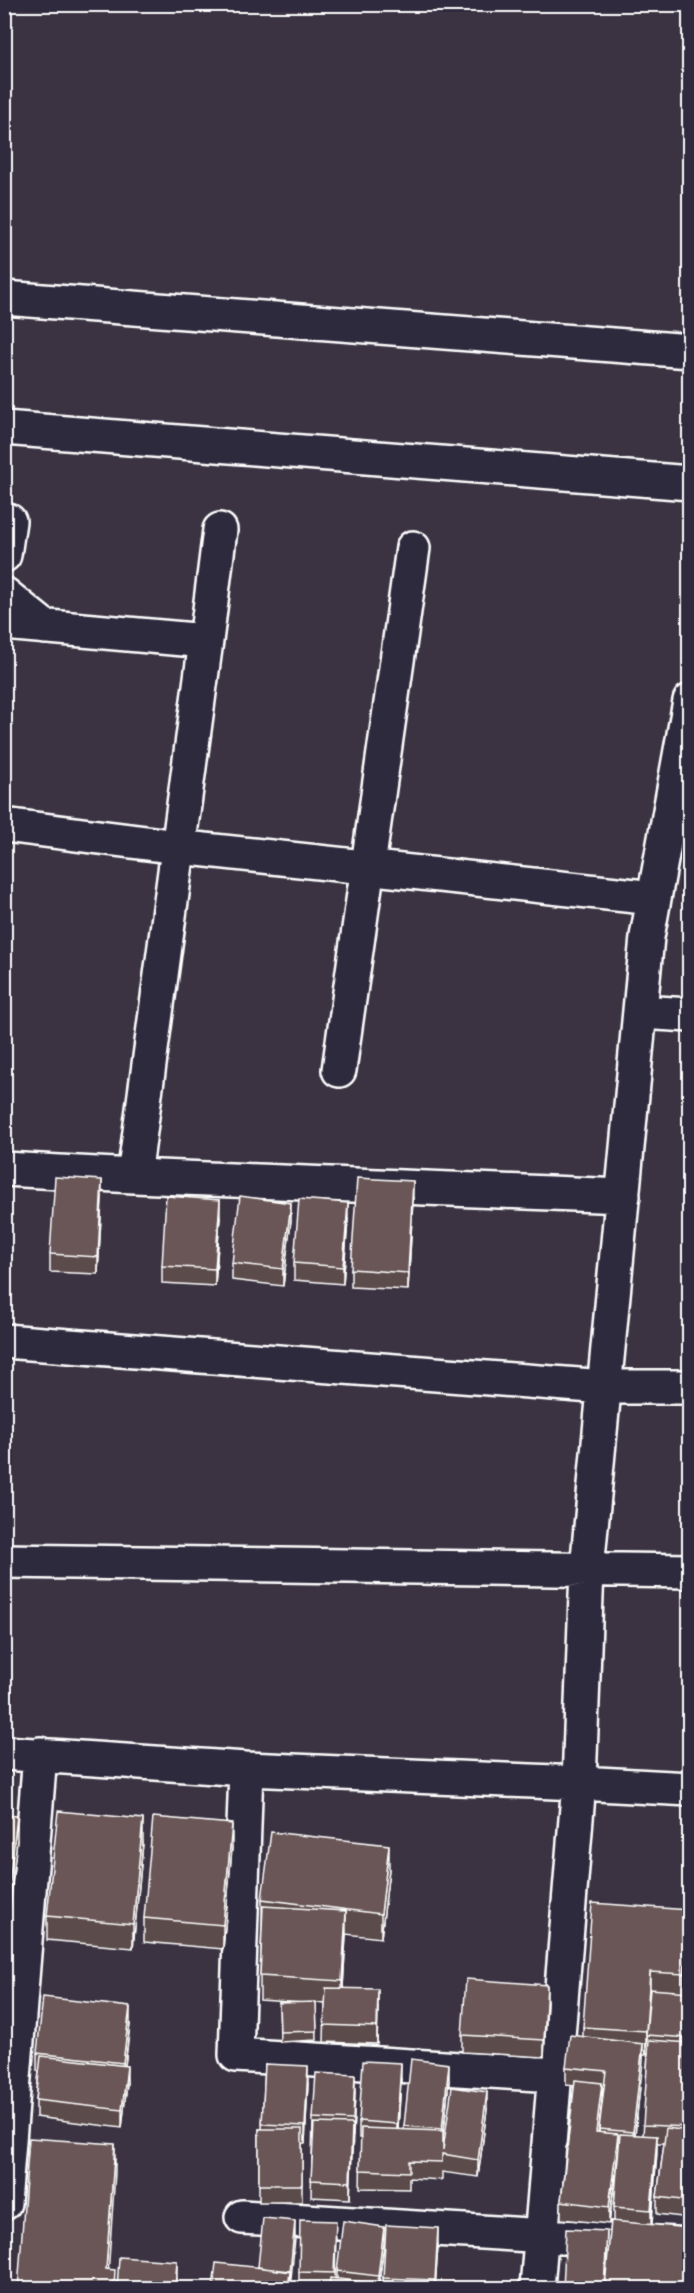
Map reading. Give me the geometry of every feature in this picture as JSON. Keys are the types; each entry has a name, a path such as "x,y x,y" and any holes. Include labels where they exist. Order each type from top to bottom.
{"street":[{"path":"4,298 690,351"},
{"path":"4,428 690,483"},
{"path":"4,555 9,522"},
{"path":"134,1176 220,530"},
{"path":"339,1070 366,866 413,548"},
{"path":"4,594 45,627"},
{"path":"4,623 206,641"},
{"path":"537,2289 579,1783 587,1569 622,1196 647,937 690,700"},
{"path":"5,826 654,898"},
{"path":"640,1012 690,1015"},
{"path":"4,1169 622,1196"},
{"path":"4,1341 605,1387 690,1388"},
{"path":"4,1561 690,1571"},
{"path":"4,1753 246,1769 690,1789"},
{"path":"4,2203 40,1755"},
{"path":"246,1769 236,2055 555,2075"},
{"path":"8,2156 43,2157"},
{"path":"242,2217 690,2245"}],"building":[{"path":"55,1177 102,1180 98,1257 50,1254"},
{"path":"357,1178 413,1181 408,1273 351,1269"},
{"path":"166,1196 220,1200 215,1269 162,1266"},
{"path":"240,1196 291,1203 283,1269 232,1263"},
{"path":"299,1199 348,1203 343,1267 294,1263"},
{"path":"58,1811 143,1819 133,1924 47,1916"},
{"path":"4,1815 17,1816 7,1903 4,1903"},
{"path":"153,1817 232,1824 223,1925 144,1918"},
{"path":"271,1832 389,1845 381,1914 262,1899"},
{"path":"592,1903 689,1910 684,1974 650,1972 646,2031 583,2027"},
{"path":"263,1906 346,1911 342,1981 260,1976"},
{"path":"466,1979 547,1985 544,2040 462,2035"},
{"path":"326,1988 378,1989 377,2027 324,2025"},
{"path":"650,1989 690,1992 690,2038 646,2035"},
{"path":"43,1997 130,2007 123,2063 37,2053"},
{"path":"316,2002 317,2031 280,2032 279,2003"},
{"path":"570,2035 643,2044 633,2132 599,2129 606,2071 566,2067"},
{"path":"649,2040 690,2043 690,2127 643,2125"},
{"path":"41,2056 127,2066 122,2110 36,2100"},
{"path":"411,2059 449,2064 442,2129 404,2126"},
{"path":"363,2061 401,2063 397,2124 359,2121"},
{"path":"265,2064 308,2066 305,2126 262,2124"},
{"path":"316,2073 355,2075 353,2120 313,2118"},
{"path":"575,2080 602,2083 596,2132 618,2134 609,2207 561,2201"},
{"path":"452,2087 487,2092 478,2160 442,2154 442,2162 409,2161 409,2172 360,2170 361,2128 443,2131 443,2150"},
{"path":"314,2123 352,2124 350,2182 311,2180"},
{"path":"666,2128 690,2131 690,2201 657,2197"},
{"path":"259,2129 302,2129 302,2185 259,2185"},
{"path":"620,2134 657,2136 651,2210 614,2207"},
{"path":"29,2138 115,2144 106,2269 115,2270 114,2289 18,2289"},
{"path":"263,2218 295,2221 290,2272 258,2267"},
{"path":"300,2220 336,2221 334,2273 299,2272"},
{"path":"343,2221 384,2227 378,2276 337,2271"},
{"path":"611,2221 690,2228 690,2289 633,2289 605,2286"},
{"path":"386,2225 438,2228 435,2280 383,2278"},
{"path":"566,2229 607,2231 604,2289 563,2289"},
{"path":"119,2257 177,2261 175,2289 117,2289"},
{"path":"216,2263 290,2271 288,2289 213,2289"},
{"path":"330,2278 397,2286 397,2289 329,2289"}]}
